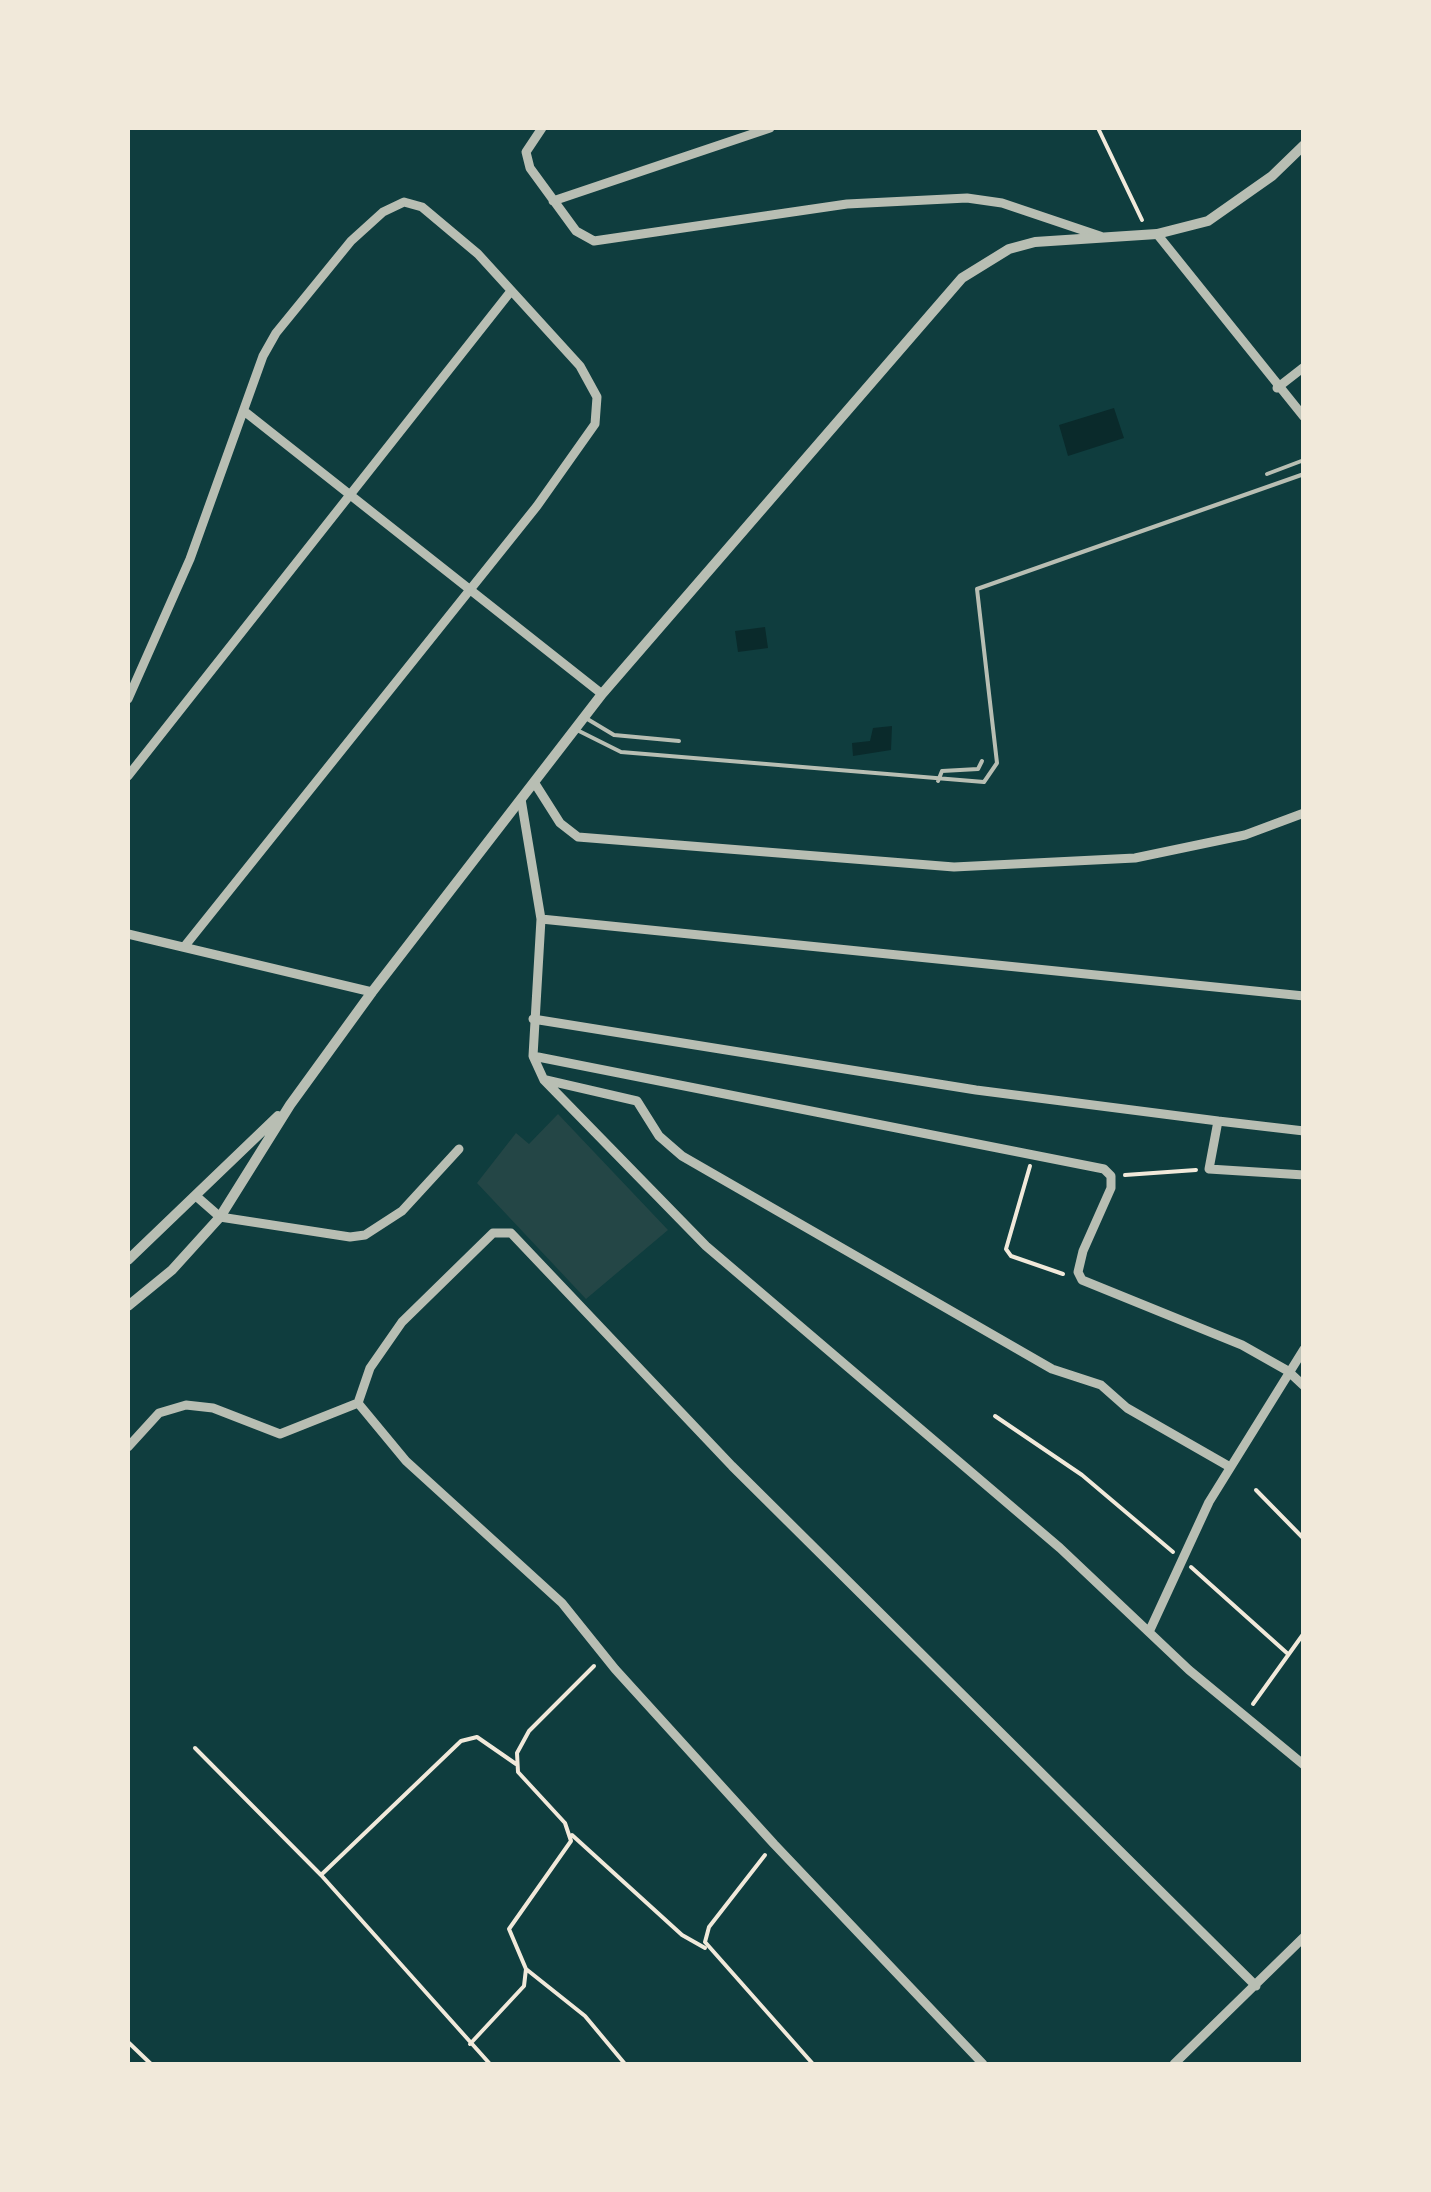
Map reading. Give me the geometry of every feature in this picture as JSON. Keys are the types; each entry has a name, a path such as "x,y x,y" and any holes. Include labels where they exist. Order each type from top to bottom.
{"street":[{"path":"542,128 529,143 527,160 576,231 594,241 847,204 967,198 1002,203 1100,236"},
{"path":"552,201 770,128"},
{"path":"128,1306 172,1270 220,1217 290,1104 602,694 962,278 1009,250 1193,227 1228,211 1304,145"},
{"path":"128,699 190,558 263,356 276,333 351,242 392,206 404,202 422,207 478,254 580,366 594,388 598,410 590,435 184,947"},
{"path":"1153,234 1304,417"},
{"path":"128,776 511,291"},
{"path":"1277,388 1304,367"},
{"path":"244,410 351,491 469,592 602,694"},
{"path":"534,782 560,823 578,837 954,867 1135,858 1245,834 1304,813"},
{"path":"521,799 541,919 533,1056 544,1080 706,1246 1060,1548 1149,1632 1304,1766"},
{"path":"541,919 1304,996"},
{"path":"128,934 372,992"},
{"path":"533,1018 976,1090 1304,1132"},
{"path":"533,1056 1104,1169 1110,1176 1108,1196 1082,1251 1078,1272 1082,1280 1242,1345 1288,1371 1304,1386"},
{"path":"544,1080 637,1102 660,1136 682,1156 1052,1369 1101,1385 1127,1408 1230,1467"},
{"path":"128,1260 290,1104"},
{"path":"1218,1121 1209,1169 1304,1176"},
{"path":"196,1196 220,1217 350,1238 365,1235 402,1211 459,1149"},
{"path":"128,1447 159,1413 186,1406 214,1408 280,1434 358,1403 370,1368 402,1322 493,1233 511,1232 732,1466 1256,1986"},
{"path":"1149,1632 1230,1467 1304,1349"},
{"path":"358,1403 406,1461 562,1603 604,1656 774,1844 983,2064"},
{"path":"1174,2064 1304,1936"}],"lane":[{"path":"1267,474 1304,460"},
{"path":"575,729 621,752 984,782 997,763 976,594 981,586 1304,474"},
{"path":"584,717 614,736 679,741"},
{"path":"938,781 942,771 978,769 982,761"}],"path":[{"path":"1098,128 1153,234"},
{"path":"1034,1154 1006,1249 1011,1256 1082,1280"},
{"path":"1110,1176 1209,1169"},
{"path":"995,1416 1082,1474 1288,1654"},
{"path":"1256,1490 1304,1539"},
{"path":"1244,1716 1304,1633"},
{"path":"516,1764 529,1730 604,1656"},
{"path":"321,1875 461,1741 478,1737 516,1764 526,1783 572,1835 682,1935 708,1950 813,2064"},
{"path":"194,1748 321,1875 490,2064"},
{"path":"572,1835 565,1854 509,1929 526,1969 585,2016 625,2064"},
{"path":"708,1950 710,1927 774,1844"},
{"path":"470,2044 524,1986 526,1969"},
{"path":"128,2042 150,2064"}],"shaded area":[{"path":"1114,408 1124,438 1068,456 1059,425"},
{"path":"765,627 768,648 738,652 735,631"},
{"path":"892,726 891,750 853,756 852,743 870,741 873,728"},
{"path":"558,1114 668,1230 586,1299 477,1183 516,1133 529,1144"}]}
